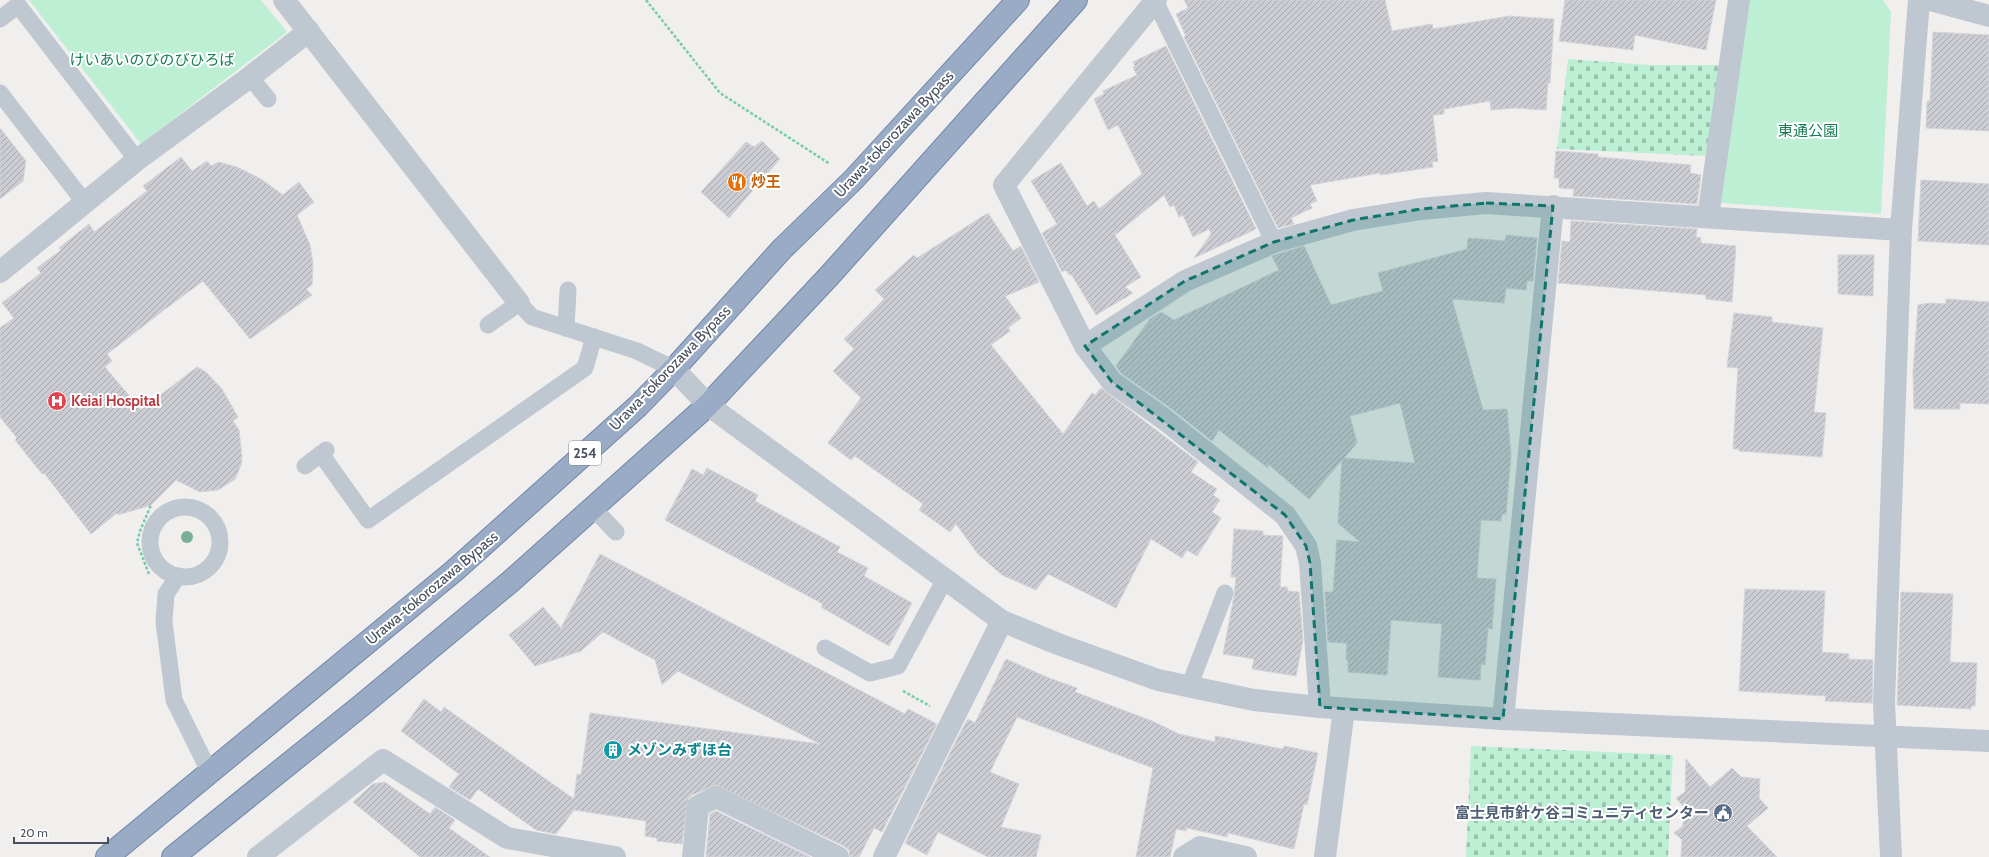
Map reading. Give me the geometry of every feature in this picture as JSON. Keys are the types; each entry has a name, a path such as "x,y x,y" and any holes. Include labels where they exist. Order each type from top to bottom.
{"highway":[{"name":"Urawa-tokorozawa Bypass","path":"107,857 454,571 638,406 674,369 782,250 854,179 1018,0"},
{"path":"173,857 362,705 504,587 708,405 830,275 1076,0"}],"street":[{"path":"284,0 519,303"},
{"path":"1156,0 1004,185 1085,346 1112,382 1164,419 1285,515 1306,546 1310,563 1320,707"},
{"path":"1708,217 1739,0"},
{"path":"1891,857 1884,704 1901,230 1918,0"},
{"path":"1930,0 1989,16"},
{"path":"0,272 137,160 250,77 309,31"},
{"path":"1085,346 1185,281 1274,242 1353,220 1421,209 1486,203 1553,206 1901,230"},
{"path":"1503,719 1553,206"},
{"path":"674,369 708,405 1002,622 1158,680 1254,700 1344,709 1503,719 1989,741"},
{"path":"884,857 1002,622"},
{"path":"1325,857 1344,709"},
{"path":"258,857 383,760 507,838 615,857"},
{"path":"693,857 698,806 716,797 838,857"},
{"path":"1184,857 1200,847 1246,857"}],"lane":[{"path":"1156,0 1274,242"},
{"path":"0,19 18,5 137,160"},
{"path":"250,77 268,99"},
{"path":"0,93 85,203"},
{"path":"566,328 568,290"},
{"path":"488,325 519,303 532,317 637,351 674,369"},
{"path":"306,466 323,452 368,520 585,368 594,337"},
{"path":"181,506 193,507 205,512 214,520 219,531 221,541 220,552 208,569 198,575 188,577 178,576 166,571 157,563 151,552 150,540 152,528 159,518 169,510 181,506"},
{"path":"593,508 616,532"},
{"path":"178,576 166,594 164,622 174,700 210,772"},
{"path":"826,648 870,673 898,666 944,579"},
{"path":"1189,687 1225,593"}],"path":[{"path":"646,0 720,93 854,179"}],"highlighted area":[{"path":"1486,203 1553,206 1503,719 1320,707 1310,563 1306,546 1285,515 1112,382 1085,346 1185,281 1274,242 1353,220 1421,209"}],"green space":[{"name":"けいあいのびのびひろば","path":"29,0 261,0 287,32 141,144"},
{"name":"東通公園","path":"1748,0 1883,0 1891,12 1881,214 1721,203"},
{"path":"1568,59 1650,65 1719,65 1707,156 1557,149"},
{"path":"1471,746 1673,755 1668,857 1466,857"}],"building":[{"path":"1184,0 1385,0 1392,31 1432,24 1433,29 1509,16 1554,19 1550,83 1548,83 1546,110 1514,108 1491,110 1490,101 1444,109 1444,114 1433,115 1438,161 1432,162 1433,167 1380,175 1380,173 1310,185 1317,201 1310,204 1312,208 1291,218 1294,224 1278,228 1184,37 1186,36 1176,14 1188,8"},
{"path":"1565,0 1716,0 1706,50 1635,35 1633,50 1559,41"},
{"path":"1933,32 1989,35 1989,131 1926,128 1927,101 1930,101"},
{"path":"1166,46 1256,229 1194,258 1211,234 1209,229 1193,237 1183,215 1179,217 1174,205 1170,207 1164,195 1115,235 1141,277 1125,287 1133,293 1096,315 1071,274 1069,275 1066,270 1062,272 1042,233 1057,224 1031,181 1061,163 1087,206 1094,201 1099,209 1142,174 1118,125 1108,130 1094,99 1104,94 1103,91 1137,75 1133,67 1135,66 1133,62"},
{"path":"0,128 26,161 23,181 0,199"},
{"path":"762,141 780,159 729,218 701,192 746,142 754,147"},
{"path":"1556,151 1598,154 1598,157 1691,165 1690,173 1701,175 1697,204 1573,196 1574,189 1559,188 1559,178 1554,178"},
{"path":"181,157 192,171 207,161 211,166 218,162 237,167 261,179 283,195 299,182 314,202 297,215 310,245 313,264 312,285 306,289 312,295 250,339 203,281 107,354 112,361 105,367 141,410 197,367 206,372 222,389 238,417 233,421 239,430 242,457 241,465 235,479 218,490 200,492 176,480 151,505 118,515 117,513 91,534 44,473 42,474 15,440 17,438 0,417 0,328 14,318 2,303 41,273 37,268 61,250 59,248 89,224 94,232 147,191 143,186"},
{"path":"1921,180 1989,184 1989,245 1918,241"},
{"path":"988,213 1013,251 1021,246 1039,282 1005,296 1021,318 1008,328 1010,331 991,345 1063,434 1092,393 1095,395 1101,388 1198,462 1191,472 1217,489 1213,495 1220,500 1212,512 1221,518 1197,556 1187,550 1182,558 1151,539 1116,608 1048,574 1036,590 1002,575 978,554 956,524 950,532 919,510 923,504 855,456 851,460 828,443 861,398 833,371 854,349 844,339 884,299 875,290 914,255 917,258"},
{"path":"1571,221 1697,229 1696,237 1701,238 1701,243 1736,246 1732,302 1706,299 1706,295 1558,283 1562,241 1570,242"},
{"path":"1506,235 1537,238 1533,281 1527,281 1526,290 1506,288 1504,303 1452,299 1483,410 1507,409 1511,455 1506,514 1502,514 1501,521 1481,520 1477,578 1496,579 1492,629 1488,628 1485,665 1481,664 1480,680 1438,677 1442,624 1391,620 1387,675 1348,672 1348,660 1346,660 1347,643 1328,642 1325,592 1333,592 1337,540 1360,542 1338,523 1342,460 1309,499 1268,464 1268,468 1219,430 1212,441 1172,409 1121,373 1116,366 1150,319 1161,312 1174,320 1279,270 1272,256 1278,254 1304,246 1331,305 1383,291 1378,273 1467,249 1468,238 1505,241","holes":["1400,403 1415,463 1344,458 1357,443 1350,416"]},
{"path":"1838,255 1874,255 1873,296 1838,294"},
{"path":"1946,299 1989,302 1989,404 1960,403 1960,409 1914,409 1913,372 1918,305 1930,303 1946,304"},
{"path":"1734,313 1772,317 1772,322 1823,328 1814,412 1826,413 1822,457 1739,451 1739,449 1733,449 1738,368 1727,367"},
{"path":"707,468 758,495 755,501 840,547 837,552 868,568 864,576 912,603 889,646 821,607 823,604 665,520 692,469 703,475"},
{"path":"1234,529 1263,531 1263,535 1283,536 1280,587 1287,587 1288,591 1299,592 1303,640 1296,676 1252,669 1254,659 1223,654 1236,577 1231,577"},
{"path":"600,554 905,714 908,709 937,724 882,832 874,828 859,857 850,857 849,850 844,846 716,785 692,795 688,799 682,844 657,841 657,838 645,836 646,821 574,810 556,834 536,830 478,789 470,800 449,787 459,774 401,731 424,699 441,712 444,707 574,799 577,774 581,775 590,713 820,744 678,671 662,685 655,660 603,632 581,651 535,666 509,635 543,607 561,628"},
{"path":"1745,589 1825,591 1822,652 1849,654 1848,659 1873,660 1872,703 1825,701 1826,696 1739,691"},
{"path":"1901,592 1953,594 1950,662 1977,663 1975,706 1971,706 1971,709 1897,705"},
{"path":"1006,659 1049,678 1077,688 1075,692 1152,721 1179,734 1215,742 1215,736 1283,749 1284,746 1318,753 1307,805 1304,804 1294,849 1228,833 1227,837 1187,828 1186,831 1176,829 1170,857 1136,857 1153,768 1017,717 990,772 1019,784 1001,827 1041,835 1036,857 988,857 938,832 927,855 905,843 959,735 968,719 975,723"},
{"name":"富士見市針ケ谷コミュニティセンター","path":"1686,759 1710,787 1732,768 1741,777 1760,779 1759,798 1768,808 1747,826 1777,857 1681,857 1682,840 1674,833 1683,826 1683,806 1676,798 1685,792"},
{"path":"385,782 430,814 435,807 455,820 449,828 490,857 420,857 353,802 373,784"},
{"path":"716,811 810,857 706,857 710,814"}],"place":[{"name":"炒王","path":"737,182"},
{"name":"Keiai Hospital","path":"57,401"},
{"name":"メゾンみずほ台","path":"613,750"},
{"name":"富士見市針ケ谷コミュニティセンター","path":"1723,813"}]}
